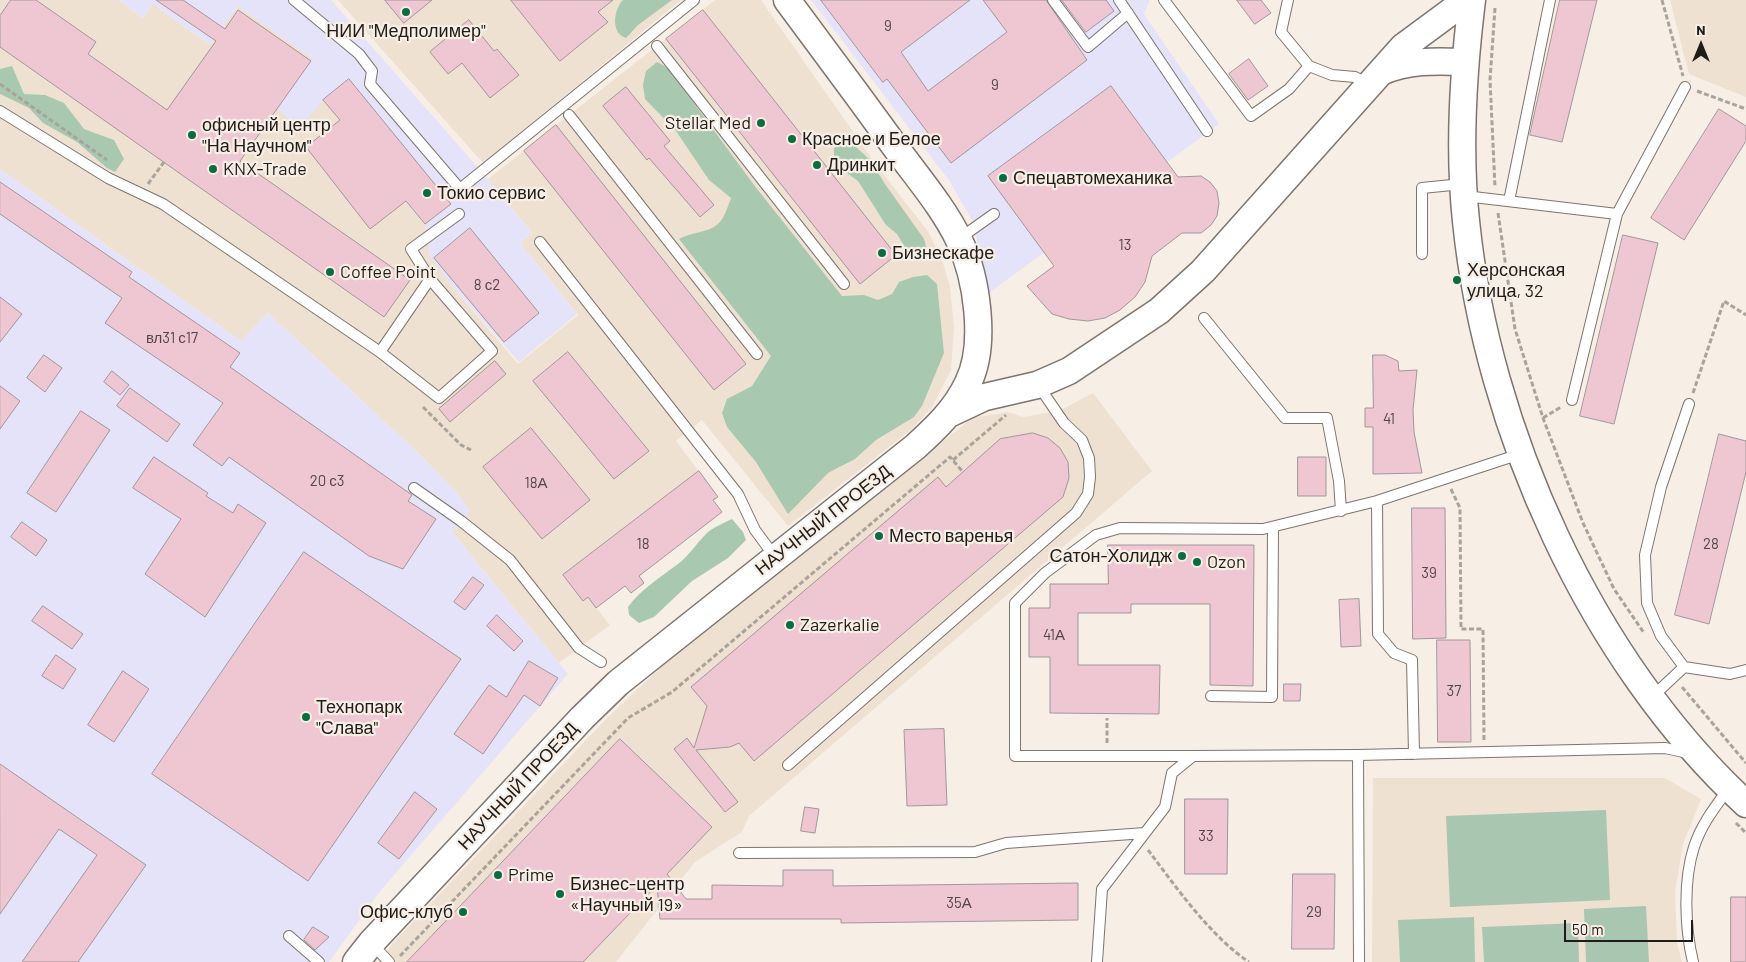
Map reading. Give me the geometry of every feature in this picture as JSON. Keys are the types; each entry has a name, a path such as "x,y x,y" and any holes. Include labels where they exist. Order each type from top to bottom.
{"street":[{"name":"НАУЧНЫЙ ПРОЕЗД","path":"364,953 582,718 618,683 915,447 948,415 969,383 975,359 977,324 974,283 959,239 921,182 787,0"},
{"path":"948,415 985,397 1022,388 1069,371 1159,311 1203,271 1403,47 1453,10 1462,0"},
{"path":"1472,0 1464,62 1462,143 1464,190 1470,259 1481,322 1500,391 1522,454 1552,528 1582,588 1652,698 1702,759 1737,796"},
{"path":"1373,79 1398,64 1431,61 1464,62"},
{"path":"975,359 981,372 990,382 1022,388"}],"lane":[{"path":"294,0 359,54 372,71 370,84 460,189 694,0"},
{"path":"1053,0 1088,46 1128,12"},
{"path":"1119,0 1207,132"},
{"path":"1164,0 1251,116 1289,89 1309,66"},
{"path":"1288,0 1281,32 1309,66 1332,75 1373,79"},
{"path":"1509,202 1550,0"},
{"path":"657,46 844,284"},
{"path":"1572,400 1617,214 1685,87"},
{"path":"0,111 108,178 162,204 380,352 439,398 492,351 430,279 412,249 459,214"},
{"path":"569,115 756,354"},
{"path":"1422,254 1422,188 1464,190 1509,202 1617,214"},
{"path":"959,239 994,214"},
{"path":"540,242 738,494 755,530 776,557"},
{"path":"380,352 430,279"},
{"path":"1204,318 1285,418 1328,418 1339,482 1340,511"},
{"path":"788,765 1076,513 1088,494 1090,477 1089,458 1082,440 1022,388"},
{"path":"1689,404 1661,488 1645,556 1647,603 1661,636 1684,667 1730,674 1746,670"},
{"path":"1522,454 1377,501 1263,529 1120,528 1096,535 1045,573 1014,603 1015,756 1358,755 1665,748 1679,750 1702,759"},
{"path":"414,488 461,521 510,560 579,648 600,662"},
{"path":"1377,501 1378,634 1394,653 1412,660 1414,754"},
{"path":"1211,696 1272,697 1273,527"},
{"path":"1652,698 1684,667"},
{"path":"1358,755 1359,962"},
{"path":"1097,962 1102,889 1165,807 1172,774 1193,756"},
{"path":"1693,962 1688,941 1687,892 1693,848 1706,819 1737,796"},
{"path":"739,853 975,852 1006,843 1142,836"},
{"path":"289,936 319,962"},
{"path":"364,953 389,962"}],"path":[{"path":"1662,0 1685,87 1746,109"},
{"path":"0,84 114,164"},
{"path":"146,187 164,162"},
{"path":"1689,404 1724,301 1746,315"},
{"path":"953,460 1010,412 1022,388"},
{"path":"1543,418 1572,400"},
{"path":"423,407 461,445 471,450"},
{"path":"394,962 628,718 672,692 950,457 963,472"},
{"path":"1446,480 1460,508 1461,630 1483,629 1484,753"},
{"path":"1107,718 1107,756"},
{"path":"1142,836 1182,896 1235,953 1249,962"}],"shaded area":[{"path":"0,0 118,0 143,18 153,4 210,45 238,6 313,59 277,109 323,100 425,225 430,256 448,281 518,364 578,315 520,243 532,233 488,179 715,0 761,0 872,159 929,233 943,263 950,287 954,327 951,370 932,407 913,428 788,526 702,420 676,441 718,497 713,501 722,512 639,575 644,583 631,593 625,586 596,608 610,625 559,663 452,532 457,493 416,451 268,313 241,341 0,169"},
{"path":"118,0 331,0 488,179 532,233 520,243 577,314 519,362 448,281 430,256 425,224 323,100 300,128 277,109 313,59 238,6 210,45 153,4 143,18"},
{"path":"338,0 681,0 483,163"},
{"path":"811,0 1150,0 1144,14 1219,124 989,293 977,244 976,227 949,180"},
{"path":"1670,0 1746,0 1746,97 1689,74"},
{"path":"0,169 241,341 268,313 416,451 457,493 470,511 452,532 568,674 381,890 329,962 0,962"},
{"path":"1093,393 1152,471 749,816 742,832 695,862 616,962 379,962 392,944 609,716 672,657 972,418 1008,412 1023,417 1059,411"},
{"path":"1373,778 1665,778 1701,799 1683,844 1675,892 1677,943 1682,962 1372,962"}],"green space":[{"path":"623,0 672,0 638,25 626,38 618,31 615,20 617,9"},
{"path":"657,62 668,68 754,185 842,296 864,295 878,300 892,294 899,282 927,275 937,284 944,353 922,406 914,417 876,440 855,459 828,473 788,514 756,462 727,427 722,413 727,399 752,386 771,356 679,239 718,224 724,216 731,198 709,180 676,131 645,99 643,85 646,71"},
{"path":"12,66 24,94 45,95 64,103 84,129 114,140 124,159 115,172 107,168 77,142 43,123 29,108 0,94 0,69"},
{"path":"840,144 855,146 870,160 924,239 928,254 908,252 897,234 886,225 858,181 840,168 834,155 834,148"},
{"path":"732,519 743,532 746,540 728,558 692,581 654,617 639,623 629,615 628,607 639,595 682,560 708,532"},
{"path":"1606,810 1610,900 1450,907 1446,816"},
{"path":"1646,906 1649,962 1586,962 1584,909"},
{"path":"1474,917 1475,962 1400,962 1398,920"},
{"path":"1578,923 1579,962 1484,962 1482,927"}],"building":[{"name":"офисный центр \"На Научном\"","path":"11,0 36,0 96,42 88,54 167,110 216,41 156,0 183,0 225,29 238,10 311,61 240,161 410,280 384,317 0,47 0,16"},
{"name":"НИИ \"Медполимер\"","path":"385,0 432,0 404,23"},
{"path":"511,0 613,0 598,12 608,22 560,61"},
{"path":"821,0 970,0 901,52 928,91 1007,32 983,0 1046,0 1087,60 951,163 887,79 883,82"},
{"path":"1062,0 1106,0 1114,11 1086,32"},
{"path":"1237,0 1261,0 1271,13 1255,24"},
{"path":"1560,0 1597,0 1562,142 1530,135"},
{"path":"703,10 896,255 860,284 666,39"},
{"path":"469,20 494,51 497,49 519,75 490,98 462,63 448,74 430,52"},
{"path":"1249,59 1268,86 1248,100 1229,74"},
{"path":"349,79 451,204 425,224 406,201 370,229 306,147 340,120 323,100"},
{"path":"1111,86 1178,177 1201,176 1210,182 1217,191 1219,203 1217,216 1211,225 1201,233 1182,233 1152,256 1145,282 1135,297 1120,310 1105,318 1088,321 1069,319 1052,314 1027,286 1054,266 988,176"},
{"path":"626,87 670,141 664,146 714,205 700,217 649,158 647,160 603,106"},
{"path":"1719,109 1746,126 1746,141 1684,240 1651,218"},
{"path":"556,125 746,364 714,390 524,151"},
{"path":"0,182 132,272 129,277 240,353 230,367 412,495 408,501 436,519 403,569 369,556 229,457 222,466 193,445 223,403 105,323 122,298 0,214"},
{"path":"470,228 539,313 504,342 434,258"},
{"path":"1623,235 1658,243 1614,424 1580,416"},
{"path":"0,297 22,314 0,342"},
{"path":"568,352 649,451 614,479 533,381"},
{"path":"44,355 62,368 45,392 27,378"},
{"path":"1373,355 1385,355 1398,361 1399,371 1417,370 1413,410 1414,432 1422,473 1373,474 1373,427 1365,427 1365,408 1373,408"},
{"path":"495,361 506,374 450,422 439,409"},
{"path":"112,371 129,385 120,395 104,382"},
{"path":"0,386 20,401 0,429"},
{"path":"130,388 180,424 167,442 117,406"},
{"path":"81,411 110,430 56,512 27,493"},
{"path":"531,428 590,500 542,539 483,467"},
{"path":"1033,433 1048,438 1060,448 1068,462 1069,478 1063,497 754,761 739,743 730,747 696,750 738,802 725,812 674,749 687,738 694,748 707,706 691,687 938,477 946,487 1000,439"},
{"path":"1719,434 1746,441 1746,472 1709,624 1675,615"},
{"path":"154,457 208,493 206,496 233,513 238,504 266,523 205,617 145,574 181,519 133,488"},
{"path":"1298,457 1326,457 1326,496 1298,496"},
{"path":"699,471 718,497 713,500 722,512 639,576 644,583 631,593 625,586 596,608 588,597 583,601 563,575"},
{"path":"1412,508 1445,508 1446,638 1413,639"},
{"path":"22,522 47,540 36,556 11,537"},
{"path":"1108,545 1254,545 1253,686 1210,685 1210,604 1131,604 1131,613 1078,613 1078,665 1160,665 1159,714 1050,713 1050,657 1029,657 1029,608 1050,608 1050,584 1108,584"},
{"name":"Технопарк \"Слава\"","path":"304,552 461,659 308,881 152,774"},
{"path":"473,577 484,585 465,610 454,602"},
{"path":"1359,599 1361,646 1341,647 1339,600"},
{"path":"43,606 83,634 72,649 32,621"},
{"path":"497,615 523,641 514,651 487,626"},
{"path":"1437,640 1470,640 1471,742 1438,742"},
{"path":"56,655 76,669 63,689 42,676"},
{"path":"529,661 558,678 540,706 524,695 483,754 454,734 489,685 506,697"},
{"path":"123,671 149,689 114,742 88,725"},
{"path":"1284,684 1301,684 1300,701 1284,701"},
{"path":"944,729 947,805 907,806 904,730"},
{"name":"Бизнес-центр «Научный 19»","path":"620,739 712,827 667,874 686,899 712,899 712,885 783,886 783,870 833,870 833,886 1078,883 1078,920 841,923 841,919 660,919 657,885 583,962 407,962"},
{"path":"0,764 146,865 78,962 22,962 97,855 59,829 0,914"},
{"path":"415,792 437,809 399,859 378,843"},
{"path":"1185,799 1228,799 1227,874 1185,874"},
{"path":"805,807 819,809 815,833 801,831"},
{"path":"1293,874 1335,874 1334,949 1292,949"},
{"path":"1731,897 1746,897 1746,962 1731,962"},
{"path":"313,927 329,937 315,950 304,940"}],"place":[{"name":"НИИ \"Медполимер\"","path":"406,12"},
{"name":"Stellar Med","path":"761,123"},
{"name":"офисный центр \"На Научном\"","path":"192,135"},
{"name":"Красное и Белое","path":"792,139"},
{"name":"Дринкит","path":"817,165"},
{"name":"KNX-Trade","path":"213,169"},
{"name":"Спецавтомеханика","path":"1003,178"},
{"name":"Токио сервис","path":"427,193"},
{"name":"Бизнескафе","path":"882,253"},
{"name":"Coffee Point","path":"330,272"},
{"name":"Херсонская улица, 32","path":"1457,280"},
{"name":"Место варенья","path":"879,536"},
{"name":"Сатон-Холидж","path":"1182,556"},
{"name":"Ozon","path":"1197,562"},
{"name":"Zazerkalie","path":"790,625"},
{"name":"Технопарк \"Слава\"","path":"306,717"},
{"name":"Prime","path":"498,875"},
{"name":"Бизнес-центр «Научный 19»","path":"560,894"},
{"name":"Офис-клуб","path":"463,912"}]}
